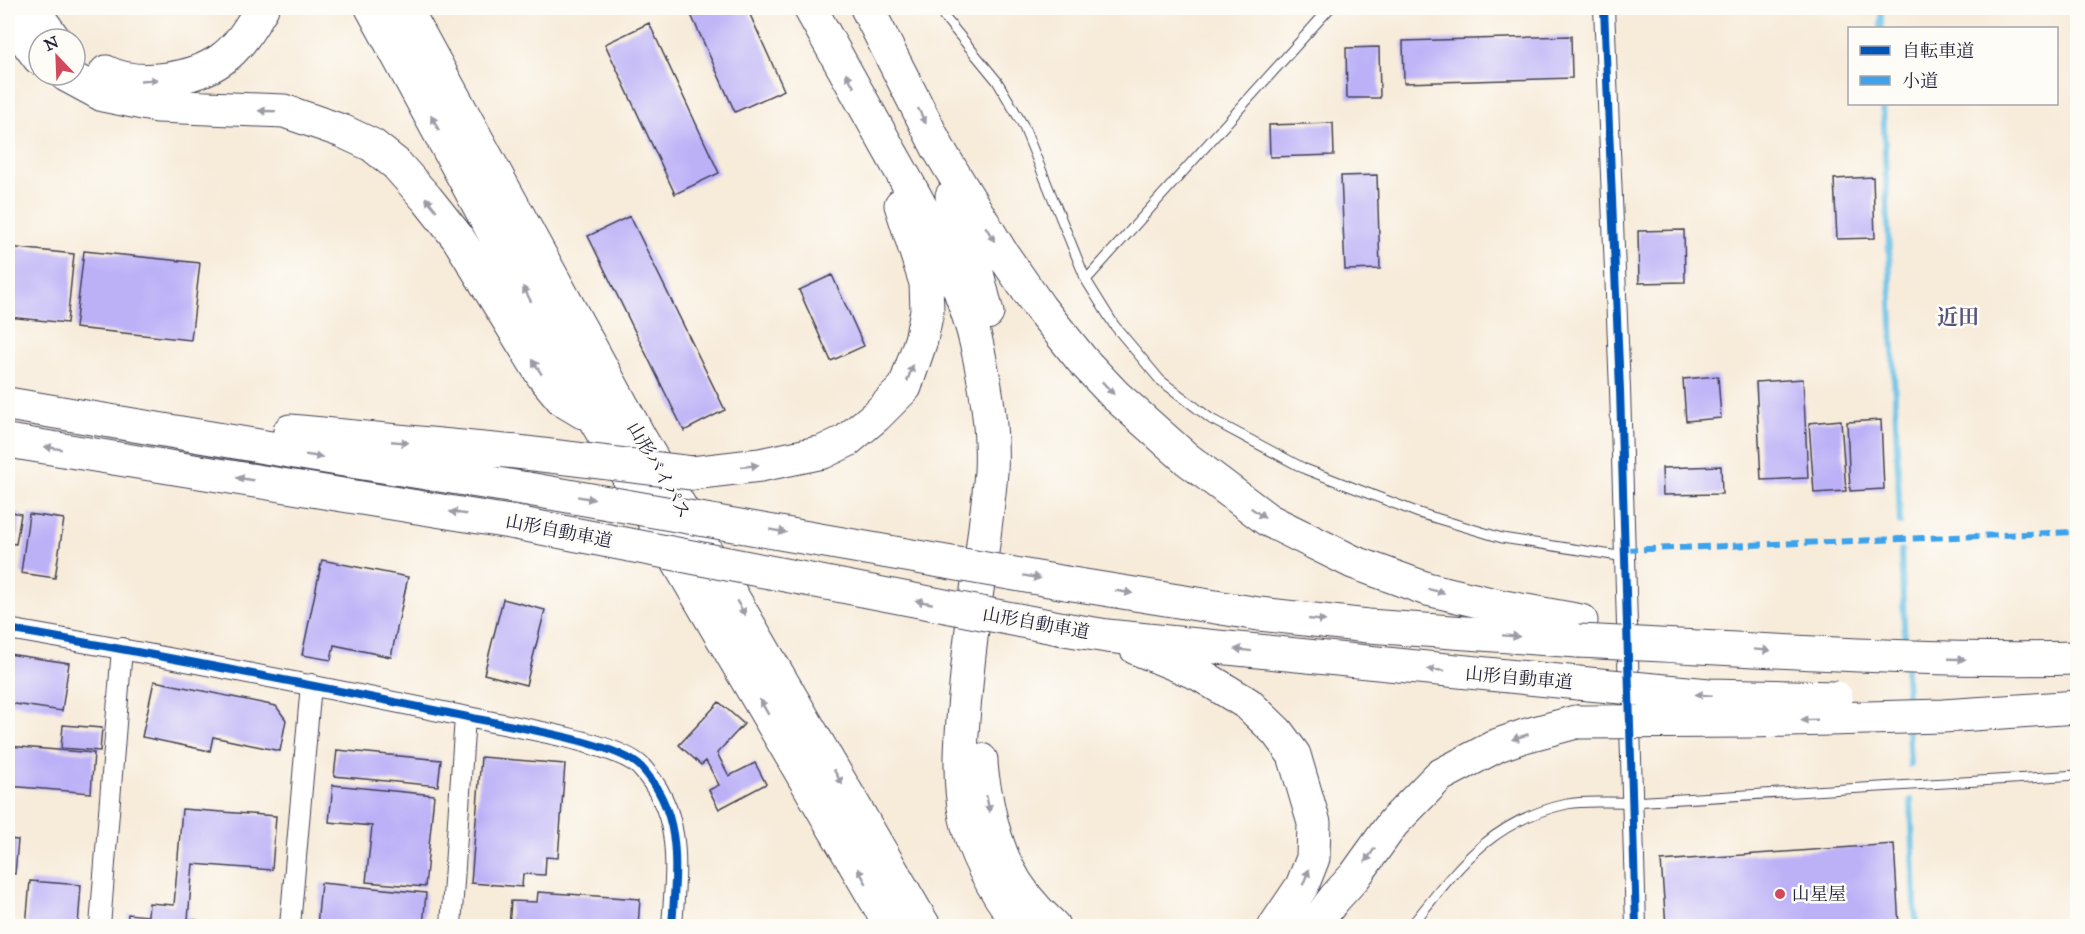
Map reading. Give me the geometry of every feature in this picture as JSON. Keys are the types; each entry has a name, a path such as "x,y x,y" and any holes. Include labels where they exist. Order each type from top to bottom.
{"highway":[{"path":"32,8 45,27"},
{"path":"87,62 116,77 146,81 178,77 204,70 223,58 246,34 262,8"},
{"name":"山形バイパス","path":"372,8 595,420 891,927"},
{"name":"山形バイパス","path":"405,8 640,438 924,927"},
{"path":"424,8 528,199 612,384"},
{"path":"810,8 934,232 961,292 979,354 989,415 991,470 969,653 961,736 961,773 966,819 984,871 1021,927"},
{"path":"867,8 938,148 1040,308 1082,360 1115,395 1230,492 1268,520 1353,562 1385,574 1438,592 1504,607 1580,631 1723,647 1867,657 1993,660 2078,658"},
{"path":"8,10 13,23 27,41"},
{"path":"87,86 103,95 158,106 284,111 342,131 372,145 396,164 458,238 543,376 563,400 595,420"},
{"path":"8,403 517,452 692,473 760,465 823,452 846,441 876,416 905,387 927,311 926,283 871,119"},
{"path":"938,148 975,265 991,328 1003,401 1006,513 982,718 981,767 996,840 1008,870 1031,904 1053,927"},
{"name":"山形自動車道","path":"8,403 1259,614 1335,622 1580,631"},
{"name":"山形自動車道","path":"8,441 516,523 1064,630 1107,636 1721,696 1854,698 2078,696"},
{"path":"1107,636 1199,674 1238,698 1277,732 1294,755 1314,823 1313,858 1302,886 1275,927"},
{"path":"1314,927 1393,823 1438,776 1469,758 1524,736 1576,722 1751,721 1943,716 2078,707"}],"street":[{"path":"1604,8 1620,378 1636,927"},
{"path":"8,629 311,684 565,737 607,748 639,765 662,795 672,823 675,862 672,927"},
{"path":"100,927 122,648"},
{"path":"290,927 311,684"},
{"path":"451,927 465,717"}],"lane":[{"path":"937,8 997,81 1023,125 1086,280 1114,325 1160,380 1211,419 1305,469 1419,513 1502,538 1625,557"},
{"path":"1086,280 1330,8"},
{"path":"1411,927 1456,870 1487,840 1521,819 1568,804 2078,775"}],"building":[{"path":"688,8 747,8 784,90 735,112"},
{"path":"649,23 719,173 675,194 605,44"},
{"path":"1571,36 1572,78 1404,83 1403,41"},
{"path":"1379,47 1380,98 1347,98 1346,48"},
{"path":"1333,123 1334,155 1270,157 1269,125"},
{"path":"1377,175 1380,269 1345,270 1341,176"},
{"path":"1873,177 1875,238 1837,239 1834,179"},
{"path":"630,216 725,410 684,431 588,236"},
{"path":"1684,230 1685,282 1639,283 1638,231"},
{"path":"8,247 74,254 67,323 8,317"},
{"path":"84,251 200,263 191,340 75,328"},
{"path":"832,275 864,346 831,361 799,290"},
{"path":"1718,376 1721,418 1686,421 1683,379"},
{"path":"1803,379 1808,478 1761,480 1756,382"},
{"path":"1841,420 1846,491 1814,493 1809,423"},
{"path":"1881,420 1884,489 1850,491 1847,422"},
{"path":"1721,466 1722,494 1663,495 1662,468"},
{"path":"8,511 21,514 16,544 8,543"},
{"path":"29,514 64,519 55,578 21,573"},
{"path":"322,560 408,577 391,657 334,645 331,660 302,655"},
{"path":"503,599 545,610 526,685 484,674"},
{"path":"8,654 69,663 62,711 8,703"},
{"path":"154,681 276,706 286,720 280,751 213,737 210,751 142,737"},
{"path":"719,702 744,724 717,753 729,776 755,763 766,784 719,809 709,790 719,785 706,761 701,765 679,745"},
{"path":"63,725 102,728 100,751 61,748"},
{"path":"8,746 94,753 91,793 8,786"},
{"path":"337,750 441,760 438,786 334,776"},
{"path":"481,757 565,764 558,858 546,857 545,875 523,874 522,887 471,883"},
{"path":"333,785 434,795 425,887 366,882 372,826 329,822"},
{"path":"182,809 276,816 272,870 193,864 188,919 196,920 195,926 127,926 128,914 148,916 149,903 174,905"},
{"path":"8,839 18,840 15,874 8,873"},
{"name":"山星屋","path":"1894,844 1899,926 1666,926 1661,861"},
{"path":"30,881 81,885 78,926 26,926"},
{"path":"321,883 426,893 423,926 317,926"},
{"path":"538,892 640,899 638,926 509,926 511,901 537,902"}],"waterway":[{"path":"1881,8 1881,27"},
{"path":"1883,105 1900,523"},
{"path":"1901,550 1905,649"},
{"path":"1906,668 1907,708"},
{"path":"1908,728 1910,765"},
{"path":"1911,800 1916,926"}],"marked path":[{"path":"1625,550 2078,532"}],"cycle path":[{"path":"1604,8 1620,390 1636,926"},
{"path":"8,629 122,649 530,729 608,749 641,767 655,785 665,804 674,842 675,883 672,926"}],"place":[{"name":"山星屋","path":"1780,894"}],"district":[{"name":"近田","path":"1958,317"}]}
